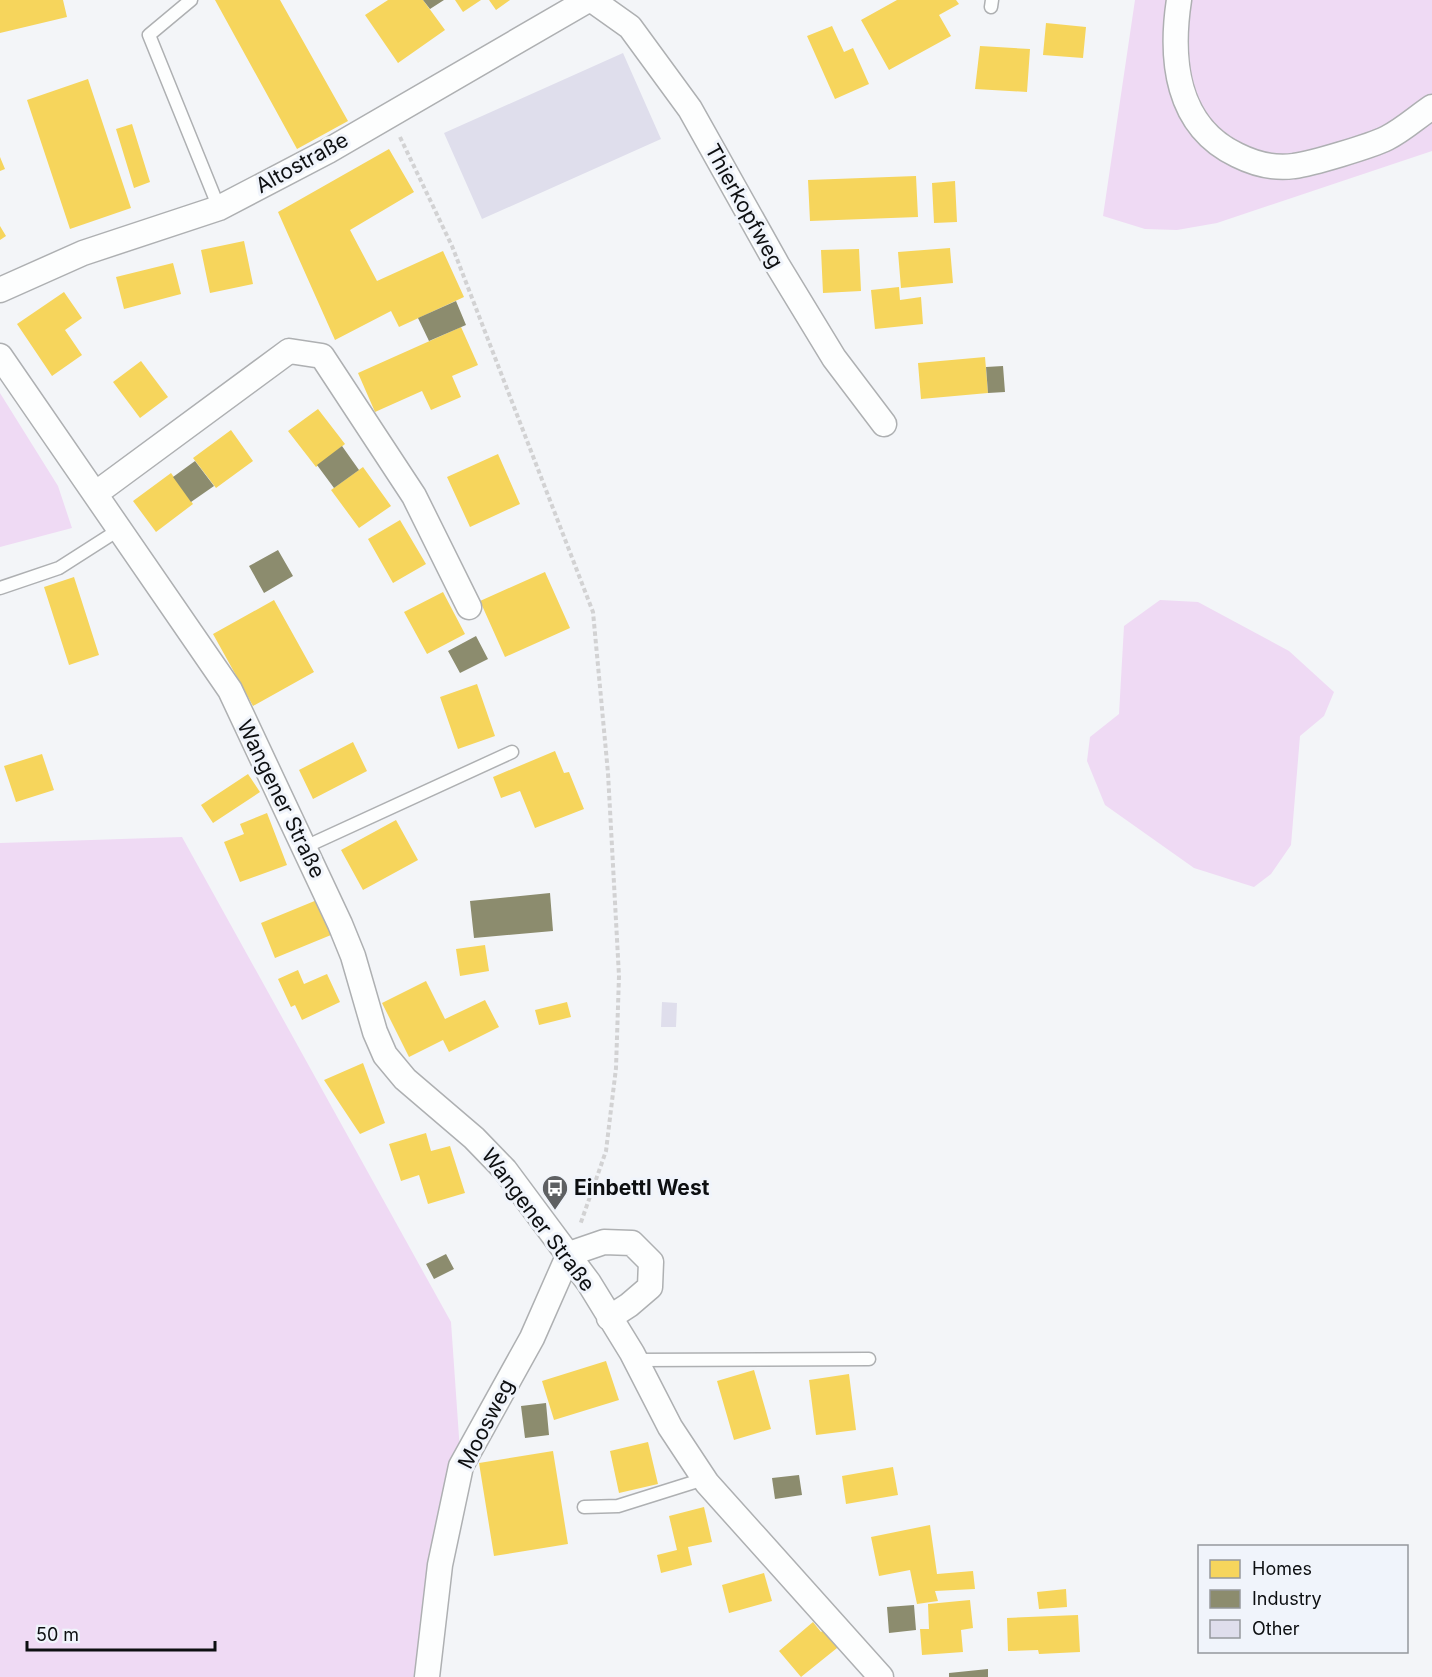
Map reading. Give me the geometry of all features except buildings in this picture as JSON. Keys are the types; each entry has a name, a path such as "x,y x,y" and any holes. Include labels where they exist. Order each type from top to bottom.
{"street":[{"name":"Altostraße","path":"0,290 82,253 219,208 328,150 590,0"},
{"name":"Thierkopfweg","path":"590,0 630,27 690,109 778,266 834,357 884,424"},
{"path":"1179,0 1175,26 1176,59 1179,83 1191,112 1210,140 1259,165 1295,166 1387,138 1432,107"},
{"path":"96,494 289,351 322,356 414,496 469,608"},
{"name":"Wangener Straße","path":"0,356 230,690 346,937 375,1032 386,1055 412,1086 474,1138 505,1170 569,1254 635,1360 670,1427 704,1479 881,1677"},
{"path":"569,1254 604,1242 632,1243 651,1262 650,1287 609,1318"},
{"name":"Moosweg","path":"427,1677 440,1565 461,1466 532,1338 569,1254"}],"lane":[{"path":"191,0 149,35 219,208"},
{"path":"0,588 59,568 120,529"},
{"path":"305,847 512,752"},
{"path":"635,1360 869,1359"},
{"path":"584,1508 618,1506 704,1479"}],"path":[{"path":"390,113 452,246 593,612 608,773 619,976 616,1068 606,1151 569,1254"}],"shaded area":[{"path":"1135,0 1432,0 1432,151 1217,223 1177,230 1145,229 1103,216"},
{"path":"0,393 58,486 72,528 0,547"},
{"path":"1160,600 1198,602 1289,651 1334,692 1324,716 1300,736 1291,845 1271,874 1254,887 1194,868 1105,805 1087,761 1090,737 1119,714 1124,626"},
{"path":"182,837 451,1322 461,1466 427,1677 0,1677 0,843"}],"place":[{"name":"Einbettl West","path":"555,1211"}]}
